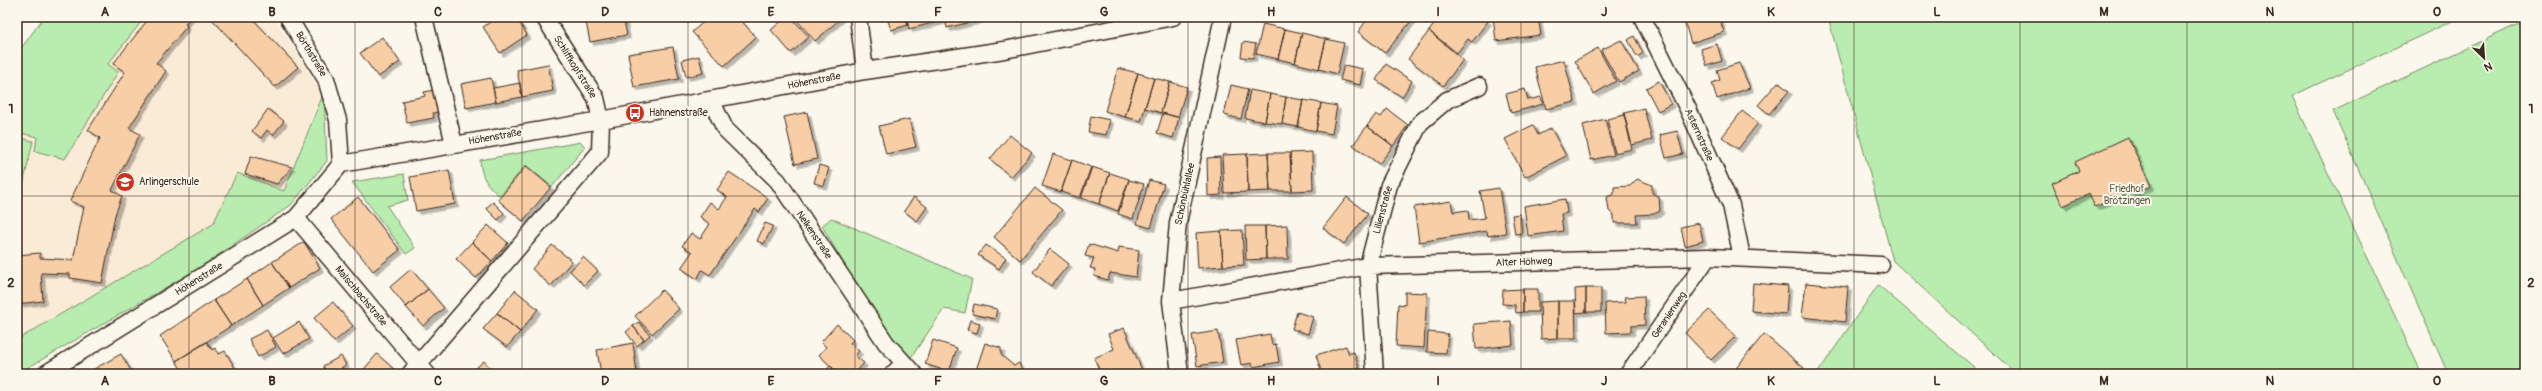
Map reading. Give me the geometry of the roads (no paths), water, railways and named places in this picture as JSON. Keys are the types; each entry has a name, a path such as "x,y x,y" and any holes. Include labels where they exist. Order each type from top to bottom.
{"street":[{"name":"Börthstraße","path":"288,17 326,79 338,120 341,164"},
{"name":"Höhenstraße","path":"424,17 454,144"},
{"name":"Schliffkopfstraße","path":"544,17 596,98 601,120"},
{"path":"858,17 865,71"},
{"name":"Höhenstraße","path":"45,374 65,370 296,218 341,164 601,120 865,71 1004,50 1144,20 1173,17"},
{"name":"Schönbühlallee","path":"1180,374 1170,301 1178,223 1223,17"},
{"name":"Asternstraße","path":"1642,17 1688,109 1731,205 1742,257"},
{"name":"Lilienstraße","path":"1375,374 1368,266 1389,185 1420,123 1448,100 1479,86"},
{"name":"Nelkenstraße","path":"711,100 725,129 778,181 886,342 909,368"},
{"path":"418,371 600,152 601,120"},
{"name":"Malschbachstraße","path":"296,218 418,371"},
{"name":"Alter Höhweg","path":"1170,301 1368,266 1708,257 1742,257 1881,265"},
{"name":"Geranienweg","path":"1628,374 1708,257"},
{"path":"893,374 909,368"}],"place":[{"name":"Hahnenstraße","path":"635,113"},
{"name":"Arlingerschule","path":"125,182"}],"park label":[{"name":"Friedhof Brötzingen","path":"2127,194"}]}
